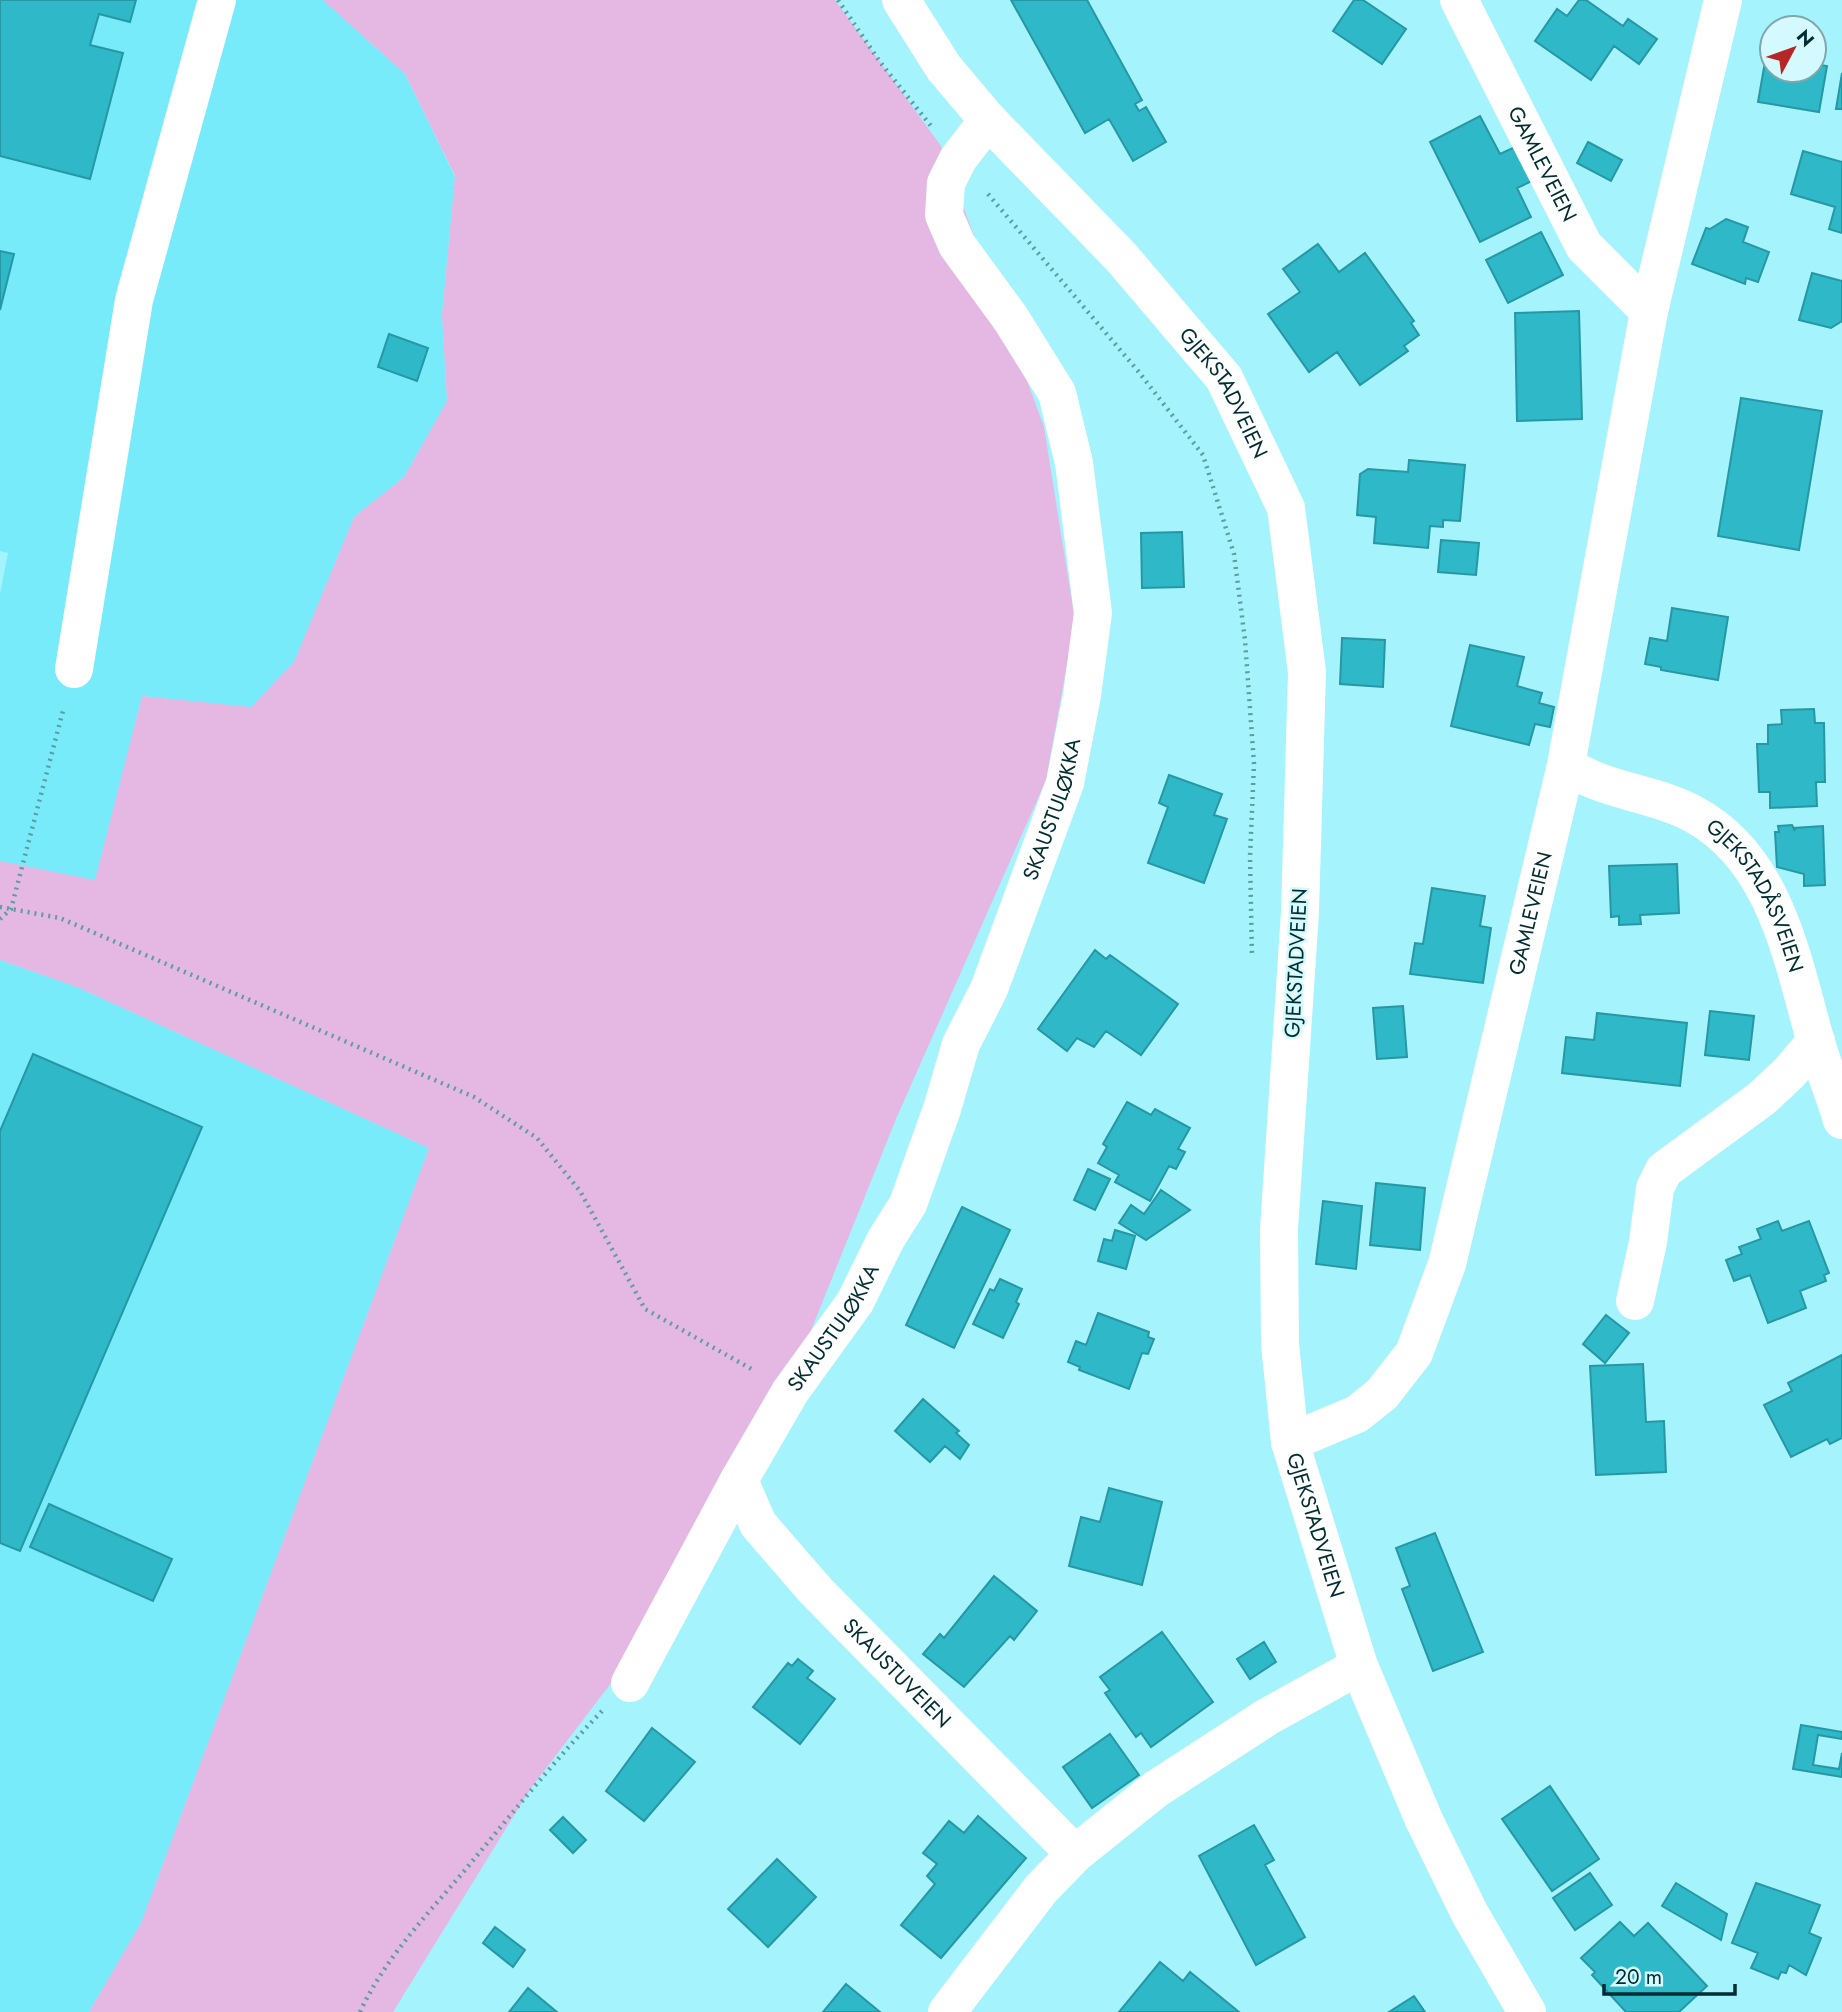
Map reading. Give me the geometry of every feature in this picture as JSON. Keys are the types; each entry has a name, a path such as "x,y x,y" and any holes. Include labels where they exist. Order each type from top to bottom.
{"street":[{"path":"74,669 134,300 217,0"},
{"name":"GJEKSTADVEIEN","path":"901,0 944,68 988,120 1122,257 1224,378 1286,508 1307,672 1300,912 1279,1229 1280,1345 1290,1442 1359,1667 1424,1819 1464,1902 1527,2012"},
{"name":"GAMLEVEIEN","path":"1458,0 1584,246 1649,311"},
{"name":"GAMLEVEIEN","path":"1290,1442 1357,1414 1382,1394 1414,1353 1447,1264 1566,765 1649,311 1723,0"},
{"name":"SKAUSTULØKKA","path":"630,1683 739,1480 790,1392 855,1302 886,1239 908,1203 942,1109 961,1044 989,989 1065,783 1082,695 1093,613 1074,463 1057,393 1011,319 957,245 944,215 946,183 958,159 988,120"},
{"name":"GJEKSTADÅSVEIEN","path":"1566,765 1586,779 1679,807 1707,822 1735,845 1763,886 1786,937 1842,1120"},
{"path":"1635,1301 1648,1242 1655,1188 1664,1170 1760,1099 1789,1073 1816,1041"},
{"name":"SKAUSTUVEIEN","path":"739,1480 758,1524 816,1591 1074,1854"},
{"path":"947,2012 1041,1889 1074,1854 1156,1789 1267,1717 1359,1667"}],"path":[{"path":"838,0 880,62 936,133"},
{"path":"987,192 1138,371 1203,455 1234,554 1245,640 1254,764 1250,857 1252,966"},
{"path":"0,919 11,909 74,669"},
{"path":"0,907 60,918 474,1097 537,1138 572,1180 645,1309 744,1365"},
{"path":"360,2012 373,1984 418,1925 566,1748 630,1683"}],"shaded area":[{"path":"0,0 323,0 405,74 455,177 442,315 447,401 404,477 354,517 294,662 251,708 142,696 95,881 0,861 0,594 8,553 0,551"},
{"path":"323,0 835,0 941,146 1044,427 1075,621 1046,780 896,1119 734,1522 531,1788 393,2012 89,2012 141,1923 429,1148 77,987 0,960 0,861 95,880 142,696 251,707 294,662 354,517 404,477 447,401 442,315 455,176 405,74"},
{"path":"0,960 77,987 429,1148 141,1923 89,2012 0,2012"}],"building":[{"path":"0,0 136,0 130,22 99,14 90,45 123,53 90,179 0,156"},
{"path":"1011,0 1087,0 1142,100 1135,104 1139,111 1146,107 1166,142 1133,161 1109,119 1085,133"},
{"path":"1354,0 1363,0 1406,29 1382,64 1333,31"},
{"path":"1579,0 1586,0 1623,26 1628,19 1657,39 1639,64 1614,46 1591,80 1535,41 1557,9 1567,16"},
{"path":"1842,73 1842,109 1836,109"},
{"path":"1761,84 1824,84 1819,112 1758,102"},
{"path":"1480,116 1500,154 1515,147 1532,181 1517,188 1531,217 1480,242 1430,142"},
{"path":"1588,142 1622,160 1611,181 1577,163"},
{"path":"1803,151 1842,162 1842,233 1829,229 1835,207 1791,194"},
{"path":"1726,219 1748,227 1743,242 1769,252 1758,282 1746,278 1745,284 1692,264 1706,228 1710,229"},
{"path":"1541,232 1563,275 1508,303 1486,260"},
{"path":"1318,244 1339,272 1365,253 1414,321 1411,323 1419,335 1404,346 1408,351 1360,385 1337,352 1309,372 1268,314 1300,292 1283,269"},
{"path":"0,251 14,254 0,310"},
{"path":"1812,273 1842,281 1842,321 1831,328 1799,320"},
{"path":"1579,311 1582,419 1517,421 1515,313"},
{"path":"389,334 428,348 417,381 378,367"},
{"path":"1741,398 1822,411 1799,550 1718,536"},
{"path":"1409,460 1465,465 1460,521 1443,520 1443,527 1430,526 1428,548 1374,543 1376,517 1357,515 1360,474 1368,469 1408,472"},
{"path":"1182,532 1184,587 1142,588 1141,533"},
{"path":"1441,540 1479,543 1476,575 1438,572"},
{"path":"1672,608 1728,617 1718,680 1661,670 1661,667 1645,664 1650,638 1667,641"},
{"path":"1342,638 1385,640 1383,687 1340,684"},
{"path":"1470,645 1524,657 1517,686 1542,693 1539,703 1554,707 1550,727 1535,724 1529,745 1451,726"},
{"path":"1814,709 1815,723 1824,723 1825,782 1816,782 1817,806 1770,808 1770,792 1759,792 1757,744 1768,744 1768,725 1782,724 1781,710"},
{"path":"1169,775 1222,794 1214,815 1227,819 1204,883 1148,863 1168,807 1159,803"},
{"path":"1792,825 1795,831 1794,828 1823,826 1825,885 1804,886 1804,874 1777,867 1775,832 1779,832 1778,826"},
{"path":"1677,864 1679,913 1640,915 1641,924 1619,925 1619,916 1611,917 1609,866"},
{"path":"1432,888 1485,896 1480,926 1491,928 1483,983 1410,974 1415,943 1423,944"},
{"path":"1095,950 1106,959 1110,955 1178,1004 1141,1055 1106,1031 1094,1047 1077,1038 1067,1051 1038,1029"},
{"path":"1403,1006 1407,1057 1377,1059 1373,1008"},
{"path":"1710,1011 1754,1016 1749,1060 1705,1055"},
{"path":"1597,1013 1687,1023 1680,1086 1562,1073 1566,1037 1594,1040"},
{"path":"33,1054 202,1127 20,1551 0,1543 0,1131"},
{"path":"1127,1102 1151,1115 1155,1109 1190,1128 1178,1149 1185,1152 1176,1169 1169,1166 1150,1201 1115,1182 1119,1175 1098,1163 1107,1147 1103,1144"},
{"path":"1088,1169 1110,1179 1095,1210 1074,1200"},
{"path":"1376,1183 1425,1188 1420,1250 1370,1245"},
{"path":"1161,1190 1190,1210 1146,1240 1119,1223 1131,1205 1144,1214"},
{"path":"1323,1201 1362,1206 1356,1269 1316,1264"},
{"path":"962,1207 1010,1230 954,1348 906,1325"},
{"path":"1778,1221 1782,1231 1809,1221 1829,1273 1824,1275 1826,1281 1800,1291 1806,1308 1768,1323 1750,1275 1734,1281 1726,1260 1742,1254 1739,1247 1761,1239 1757,1229"},
{"path":"1115,1230 1135,1236 1126,1269 1098,1261 1104,1239 1112,1241"},
{"path":"1000,1279 1022,1289 1016,1302 1019,1304 1003,1338 973,1324 990,1289 994,1291"},
{"path":"1098,1313 1149,1332 1148,1337 1154,1339 1148,1354 1142,1353 1129,1389 1079,1370 1080,1367 1068,1362 1076,1341 1086,1345"},
{"path":"1606,1315 1629,1333 1605,1363 1583,1344"},
{"path":"1842,1355 1842,1438 1830,1444 1827,1439 1791,1457 1764,1405 1792,1391 1788,1383"},
{"path":"1643,1364 1646,1422 1664,1421 1666,1472 1596,1475 1590,1366"},
{"path":"923,1399 959,1431 956,1433 969,1445 960,1459 945,1446 930,1462 895,1431"},
{"path":"1109,1488 1162,1502 1142,1585 1069,1566 1081,1517 1100,1522"},
{"path":"49,1504 172,1559 153,1601 30,1547"},
{"path":"1435,1533 1483,1652 1433,1671 1402,1589 1410,1586 1396,1548"},
{"path":"994,1576 1037,1611 1014,1640 1010,1636 964,1687 923,1654 940,1634 944,1638"},
{"path":"1162,1632 1213,1702 1151,1747 1141,1733 1136,1737 1105,1693 1110,1690 1100,1677"},
{"path":"1264,1642 1276,1662 1250,1679 1237,1659"},
{"path":"798,1659 813,1671 807,1678 835,1699 800,1744 753,1707 788,1663 792,1666"},
{"path":"1801,1725 1842,1732 1842,1739 1818,1735 1813,1765 1839,1769 1842,1753 1842,1777 1793,1769"},
{"path":"652,1728 695,1762 644,1821 606,1791"},
{"path":"1110,1734 1139,1775 1092,1808 1063,1767"},
{"path":"1550,1786 1599,1859 1552,1891 1502,1819"},
{"path":"978,1816 1026,1858 941,1958 901,1925 935,1884 927,1876 937,1864 923,1853 949,1821 964,1833"},
{"path":"563,1817 586,1840 573,1853 550,1830"},
{"path":"1254,1825 1274,1860 1265,1865 1305,1937 1256,1965 1199,1856"},
{"path":"777,1859 816,1897 768,1947 728,1909"},
{"path":"1590,1873 1612,1905 1575,1930 1553,1898"},
{"path":"1676,1883 1727,1914 1721,1940 1662,1906"},
{"path":"1756,1883 1820,1905 1809,1933 1821,1938 1806,1975 1789,1965 1786,1973 1781,1972 1778,1979 1751,1968 1758,1953 1732,1943"},
{"path":"1620,1922 1634,1936 1648,1923 1707,1986 1679,2012 1626,2012 1592,1975 1595,1972 1581,1958"},
{"path":"495,1927 525,1950 513,1967 483,1943"},
{"path":"1160,1962 1183,1981 1190,1972 1239,2012 1119,2012"},
{"path":"846,1984 880,2012 823,2012"},
{"path":"528,1988 557,2012 509,2012"},
{"path":"1414,1996 1425,2012 1389,2012"}]}
